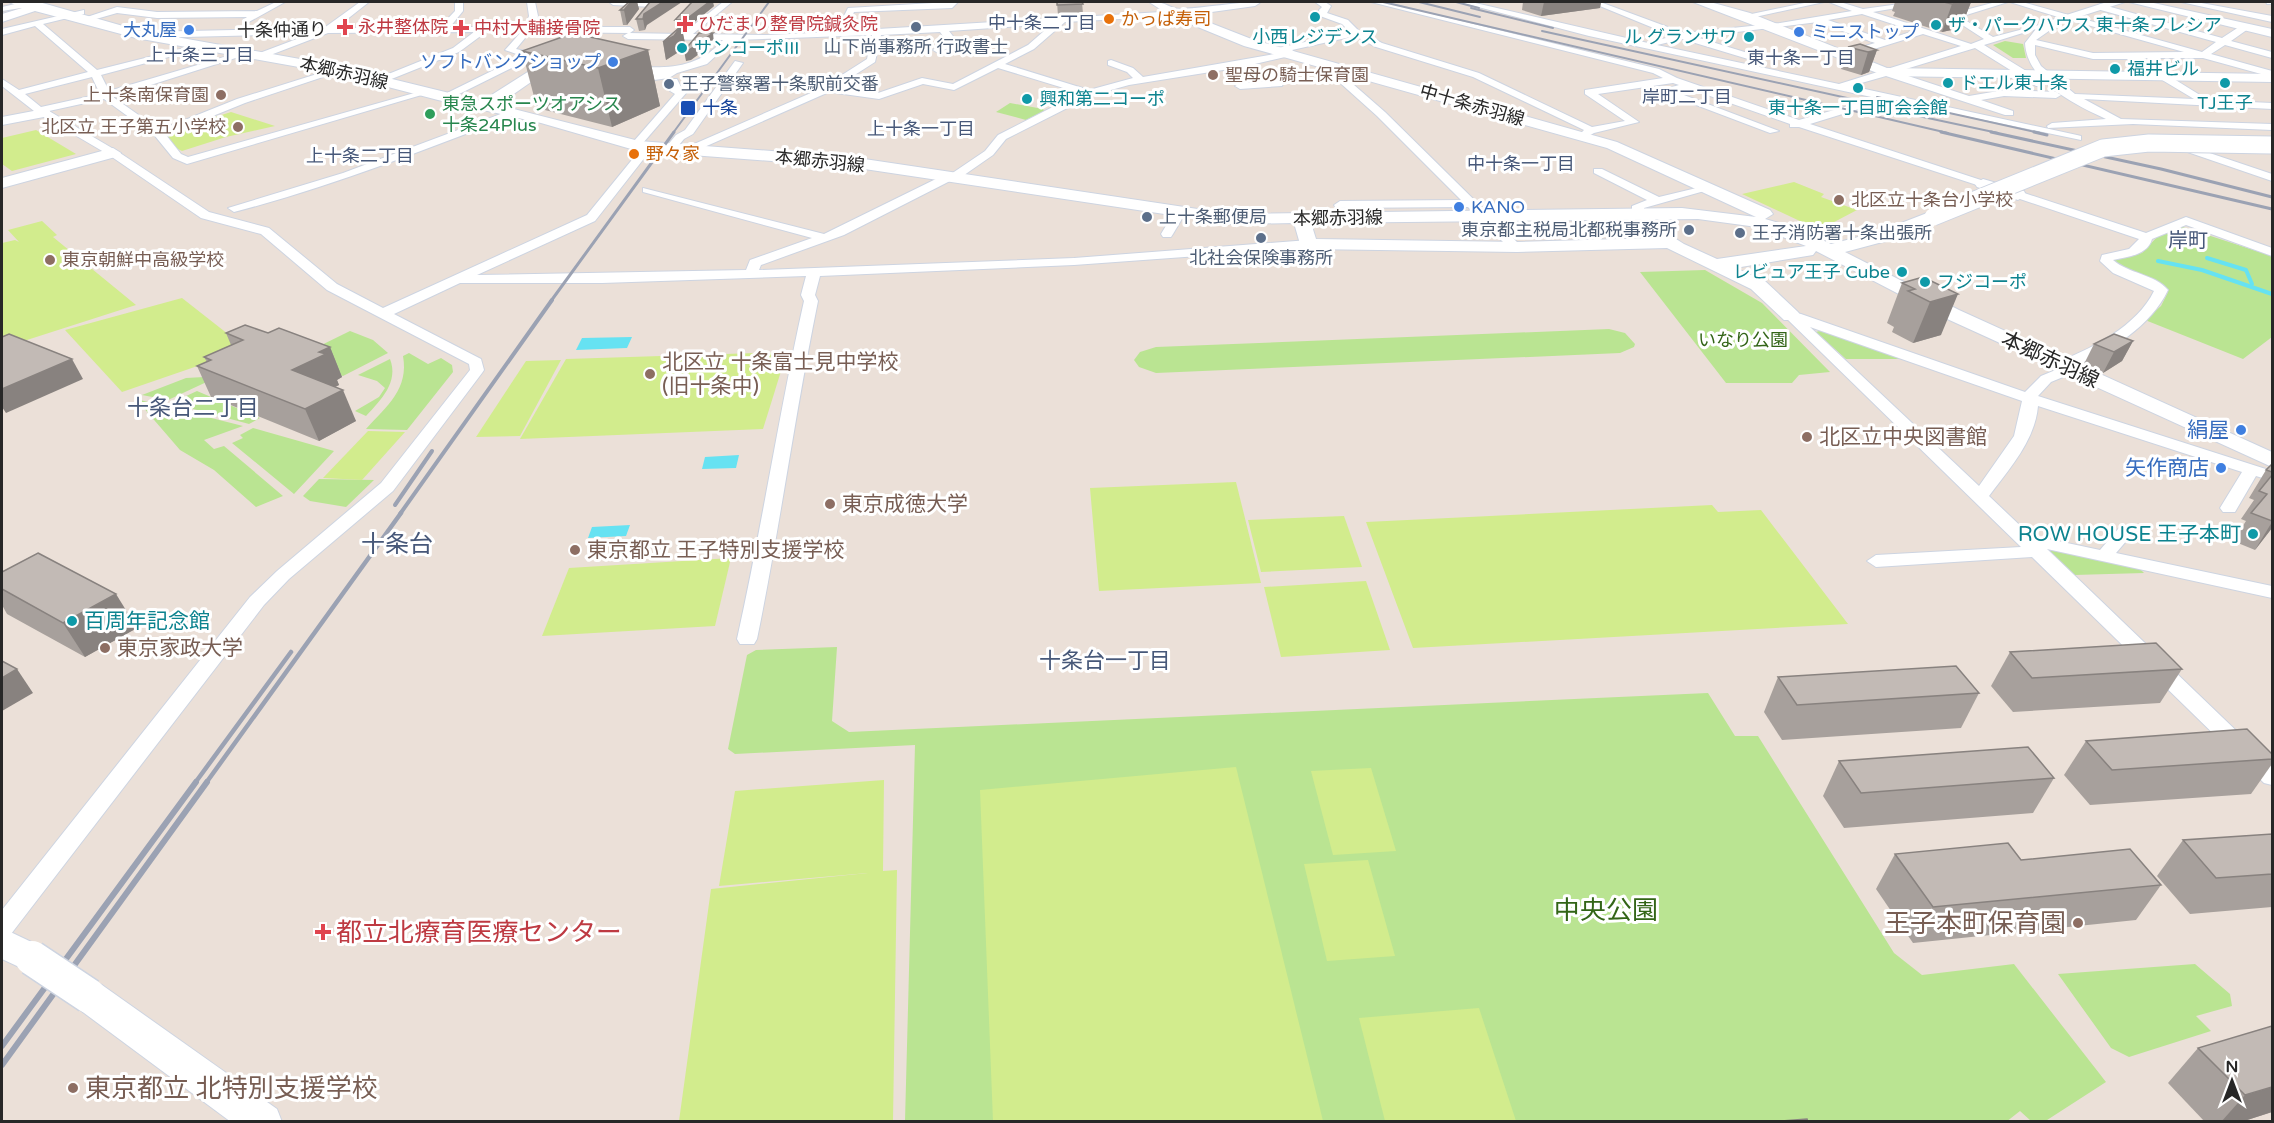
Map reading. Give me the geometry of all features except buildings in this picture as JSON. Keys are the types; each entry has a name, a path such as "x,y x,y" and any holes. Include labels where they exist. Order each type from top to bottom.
{"main road":[{"name":"中十条赤羽線","path":"1155,2 1175,13 1237,39 1587,133 1766,214 1780,228"},
{"path":"1175,13 1247,2"},
{"path":"1699,2 1746,16 1885,72 2272,76"},
{"path":"2068,17 2120,2"},
{"path":"2134,2 2201,13 2272,33"},
{"name":"本郷赤羽線","path":"35,4 68,8 82,20 143,35 339,70 445,98 670,149 835,160 1231,219 1713,214 1780,228 1831,250 1952,314 2272,460"},
{"path":"2,18 35,4"},
{"path":"484,106 502,99 535,70 578,67"},
{"path":"2,122 42,111"},
{"path":"2154,136 2272,140"},
{"path":"1935,218 2086,153 2114,146 2149,143 2272,145"},
{"path":"2187,150 2272,150"},
{"path":"2,183 113,153"},
{"path":"1983,184 2011,193"},
{"path":"1831,250 1884,236 2011,193"},
{"path":"1638,213 1670,243 1758,285 1791,315"},
{"path":"1301,218 1309,244 1515,248 1670,243"},
{"path":"1716,265 1807,251"},
{"path":"17,951 89,996 263,1122"}],"street":[{"path":"2,32 37,24 68,8 112,2"},
{"path":"17,93 230,41 230,31 281,2"},
{"path":"260,56 327,30 365,2"},
{"path":"443,29 459,11 459,2"},
{"path":"445,98 531,55 510,50 529,30 535,14 531,2"},
{"path":"613,2 654,3"},
{"path":"684,37 728,2"},
{"path":"840,32 855,5 952,5 954,2"},
{"path":"1375,2 1656,71 1673,80 1797,124 1983,184"},
{"path":"1463,2 1478,3 1643,44 1844,85 2068,17"},
{"path":"1594,2 1684,36 1844,85 2077,138"},
{"path":"1764,2 1785,8"},
{"path":"1746,16 1820,2"},
{"path":"1833,2 1975,46 2024,73 2056,95 2103,122"},
{"path":"1605,58 1643,44 1684,36 1774,27 1911,2"},
{"path":"1931,2 1956,15 1993,41"},
{"path":"1956,15 2004,2"},
{"path":"2014,2 2272,76"},
{"path":"2185,2 2201,13"},
{"path":"644,14 654,3"},
{"path":"2,9 35,4"},
{"path":"1495,9 1517,5"},
{"path":"2201,13 2221,5"},
{"path":"2148,39 2221,5 2272,19"},
{"path":"1318,6 1326,16 1345,22 1356,33 1379,45 1488,80 1587,133 1634,122 1589,92 1673,80"},
{"path":"2100,7 2272,55"},
{"path":"82,20 117,10 157,15 258,14"},
{"name":"十条仲通り","path":"143,35 230,31 598,30 684,37 694,41 877,30 1014,26 1062,20 1175,13"},
{"path":"2068,17 2040,31 2031,41 2030,54 2043,74 2073,96 2119,121 2187,150 2272,178"},
{"path":"826,89 879,96 922,81 954,87 1031,47 1062,20"},
{"path":"1818,20 1885,42"},
{"path":"637,22 629,33 620,62 671,72 704,64 713,58 729,39"},
{"path":"37,24 77,56 96,75 106,95 116,106 159,134 177,156 187,161 265,137 348,116 421,92"},
{"path":"2031,41 2093,56 2203,55 2245,27"},
{"path":"938,50 949,45 951,40 941,28"},
{"path":"379,81 456,50 483,30"},
{"path":"594,41 598,30"},
{"path":"689,150 826,89 872,60 877,30"},
{"path":"1842,55 1923,31"},
{"path":"751,274 755,262 826,238 950,177 990,152 1002,137 1089,93 1141,80 1255,61 1356,33"},
{"path":"2124,41 2134,35"},
{"path":"2114,47 2244,125"},
{"path":"42,111 106,95 242,53"},
{"path":"671,72 681,57"},
{"path":"1255,61 1274,69"},
{"path":"670,149 680,137 689,132 738,63"},
{"path":"1111,63 1130,70 1141,80"},
{"path":"998,65 1089,93"},
{"path":"1229,66 1242,88 1278,84"},
{"path":"1342,67 1339,71 1341,79 1381,114 1515,248"},
{"path":"159,134 241,100 339,70"},
{"path":"384,313 591,218 644,144 656,118 664,114 682,92 675,91 678,88 671,72"},
{"path":"1885,72 2052,126 2119,121 2272,127"},
{"path":"489,77 523,80"},
{"path":"2,82 42,111 113,153 205,215 265,231 332,287 476,362 477,370 387,487 283,575 257,601 2,927"},
{"path":"1690,86 1664,91 1774,131"},
{"path":"1937,108 1967,99 2004,93 2056,95"},
{"path":"2073,96 2272,106"},
{"path":"1755,137 1890,97"},
{"path":"234,208 337,179 514,112"},
{"path":"1598,171 1656,200"},
{"path":"1638,213 1638,206 1709,188"},
{"path":"647,190 826,238"},
{"path":"2011,193 2146,237 2186,221 2272,252"},
{"path":"1340,205 1470,203"},
{"path":"1167,234 1179,212"},
{"path":"1981,495 2020,441 2028,424 2030,395 2046,379 2112,339 2144,314 2159,298 2161,290 2157,286 2113,268 2106,261 2108,258 2133,252 2145,243 2146,237"},
{"path":"459,279 566,280 814,272 1101,260 1309,244"},
{"path":"747,639 770,531 794,380 811,301 808,295 814,272"},
{"path":"1791,315 2031,399 2272,476"},
{"path":"1791,315 2270,772"},
{"path":"2229,508 2251,471"},
{"path":"2104,556 2125,532"},
{"path":"1876,561 2034,546 2104,556 2272,592"}],"green space":[{"path":"2005,41 2023,44 2026,58 2013,58 1993,45"},
{"path":"1010,103 1044,111 1026,120 996,112"},
{"path":"231,112 275,126 226,137 182,151 176,148 166,133"},
{"path":"36,130 76,154 12,171 2,164 2,138"},
{"path":"1794,182 1824,194 1821,197 1857,210 1819,230 1742,194"},
{"path":"42,221 57,235 53,237 136,305 2,348 2,243 15,240 19,242 8,230"},
{"path":"2183,227 2272,256 2272,337 2243,359 2145,320 2161,306 2168,292 2159,285 2126,273 2111,259 2142,253 2158,236"},
{"name":"いなり公園","path":"1705,270 1762,303 1830,372 1799,375 1792,383 1726,383 1640,272"},
{"path":"182,298 247,349 122,392 65,330"},
{"path":"1609,329 1625,333 1635,344 1634,347 1620,353 1156,373 1139,367 1134,360 1140,352 1156,347"},
{"path":"1823,330 1904,359 1846,359 1816,332"},
{"path":"350,331 373,340 388,353 343,376 295,358"},
{"path":"787,352 763,429 520,439 566,359"},
{"path":"409,353 428,364 441,358 452,365 453,372 407,430 366,429 395,396 403,378 403,356"},
{"path":"390,359 392,375 383,397 366,416 355,411 379,397 385,388 377,381 358,375"},
{"path":"561,360 520,436 476,437 526,361"},
{"path":"186,378 213,379 168,400 142,395"},
{"path":"197,391 260,418 249,424 171,403"},
{"path":"136,399 243,426 204,440 214,449 224,446 283,496 256,507 214,470 180,450"},
{"path":"253,428 334,451 294,494 232,443 243,438 240,435"},
{"path":"368,431 405,432 362,480 323,478"},
{"path":"319,479 374,480 346,507 310,501 303,496"},
{"path":"1236,482 1261,583 1099,591 1090,488"},
{"path":"1712,505 1718,512 1761,510 1848,624 1413,648 1366,522"},
{"path":"1344,516 1362,567 1261,572 1248,520"},
{"path":"2051,549 2139,568 2144,573 2074,575 2048,551"},
{"path":"731,558 715,626 542,636 569,568"},
{"path":"1366,581 1390,650 1281,657 1264,587"},
{"name":"中央公園","path":"837,647 832,721 849,732 1708,693 1735,736 1758,736 1894,953 1922,975 2014,964 2106,1082 2044,1122 2031,1121 2020,1111 2006,1122 905,1121 915,745 735,754 728,749 747,655 756,650"},
{"path":"1236,767 1323,1121 993,1121 980,790"},
{"path":"1371,768 1396,851 1333,855 1311,771"},
{"path":"884,780 883,871 897,870 893,1121 679,1121 711,889 868,873 719,886 735,791"},
{"path":"1368,860 1395,956 1327,961 1304,864"},
{"path":"2195,964 2230,994 2232,1006 2196,1016 2211,1031 2129,1057 2111,1048 2058,974"},
{"path":"1479,1008 1516,1121 1385,1121 1359,1018"}],"water":[{"path":"632,337 627,348 576,350 582,338"},
{"path":"739,455 736,468 702,469 705,457"},
{"path":"630,525 626,536 588,538 592,527"}],"waterway":[{"path":"2207,258 2246,270 2252,284"},
{"path":"2158,261 2202,270 2272,294"}],"railway":[{"path":"673,133 769,2"},
{"path":"1383,2 1948,133"},
{"path":"1419,2 1480,17"},
{"path":"1456,2 1479,8"},
{"path":"1471,8 1553,28"},
{"path":"1542,31 1888,107"},
{"path":"1877,97 2040,133"},
{"path":"1881,108 1998,133"},
{"path":"551,301 674,132"},
{"path":"1941,132 2272,209"},
{"path":"1991,132 2161,169 2272,197"},
{"path":"2034,132 2047,135"},
{"path":"400,514 552,300"},
{"path":"395,505 432,451"},
{"path":"206,783 401,513"},
{"path":"195,783 291,652"},
{"path":"2,1046 196,782"},
{"path":"2,1065 207,782"}],"place":[{"name":"小西レジデンス","path":"1315,17"},
{"name":"かっぱ寿司","path":"1109,19"},
{"name":"ひだまり整骨院鍼灸院","path":"685,24"},
{"name":"ザ・パークハウス 東十条フレシア","path":"1936,25"},
{"name":"永井整体院","path":"345,27"},
{"name":"山下尚事務所 行政書士","path":"916,27"},
{"name":"中村大輔接骨院","path":"461,28"},
{"name":"大丸屋","path":"189,30"},
{"name":"ミニストップ","path":"1799,32"},
{"name":"ル グランサワ","path":"1749,37"},
{"name":"サンコーポIII","path":"682,48"},
{"name":"ソフトバンクショップ","path":"613,62"},
{"name":"福井ビル","path":"2115,69"},
{"name":"聖母の騎士保育園","path":"1213,75"},
{"name":"ドエル東十条","path":"1948,83"},
{"name":"TJ王子","path":"2225,83"},
{"name":"王子警察署十条駅前交番","path":"669,84"},
{"name":"東十条一丁目町会会館","path":"1858,88"},
{"name":"上十条南保育園","path":"221,95"},
{"name":"興和第二コーポ","path":"1027,99"},
{"name":"十条","path":"688,108"},
{"name":"東急スポーツオアシス 十条24Plus","path":"430,114"},
{"name":"北区立 王子第五小学校","path":"238,127"},
{"name":"野々家","path":"634,154"},
{"name":"北区立十条台小学校","path":"1839,200"},
{"name":"KANO","path":"1459,207"},
{"name":"上十条郵便局","path":"1147,217"},
{"name":"東京都主税局北都税事務所","path":"1689,230"},
{"name":"王子消防署十条出張所","path":"1740,233"},
{"name":"北社会保険事務所","path":"1261,238"},
{"name":"東京朝鮮中高級学校","path":"50,260"},
{"name":"レビュア王子 Cube","path":"1902,272"},
{"name":"フジコーポ","path":"1925,282"},
{"name":"北区立 十条富士見中学校 (旧十条中)","path":"650,374"},
{"name":"絹屋","path":"2241,430"},
{"name":"北区立中央図書館","path":"1807,437"},
{"name":"矢作商店","path":"2221,468"},
{"name":"東京成徳大学","path":"830,504"},
{"name":"ROW HOUSE 王子本町","path":"2253,534"},
{"name":"東京都立 王子特別支援学校","path":"575,550"},
{"name":"百周年記念館","path":"72,621"},
{"name":"東京家政大学","path":"105,648"},
{"name":"王子本町保育園","path":"2078,923"},
{"name":"都立北療育医療センター","path":"323,932"},
{"name":"東京都立 北特別支援学校","path":"73,1088"}],"district":[{"name":"中十条二丁目","path":"1042,23"},
{"name":"上十条三丁目","path":"200,55"},
{"name":"東十条一丁目","path":"1801,58"},
{"name":"岸町二丁目","path":"1687,97"},
{"name":"上十条一丁目","path":"921,129"},
{"name":"上十条二丁目","path":"360,156"},
{"name":"中十条一丁目","path":"1521,164"},
{"name":"岸町","path":"2188,241"},
{"name":"十条台二丁目","path":"193,408"},
{"name":"十条台","path":"397,544"},
{"name":"十条台一丁目","path":"1105,661"}]}
